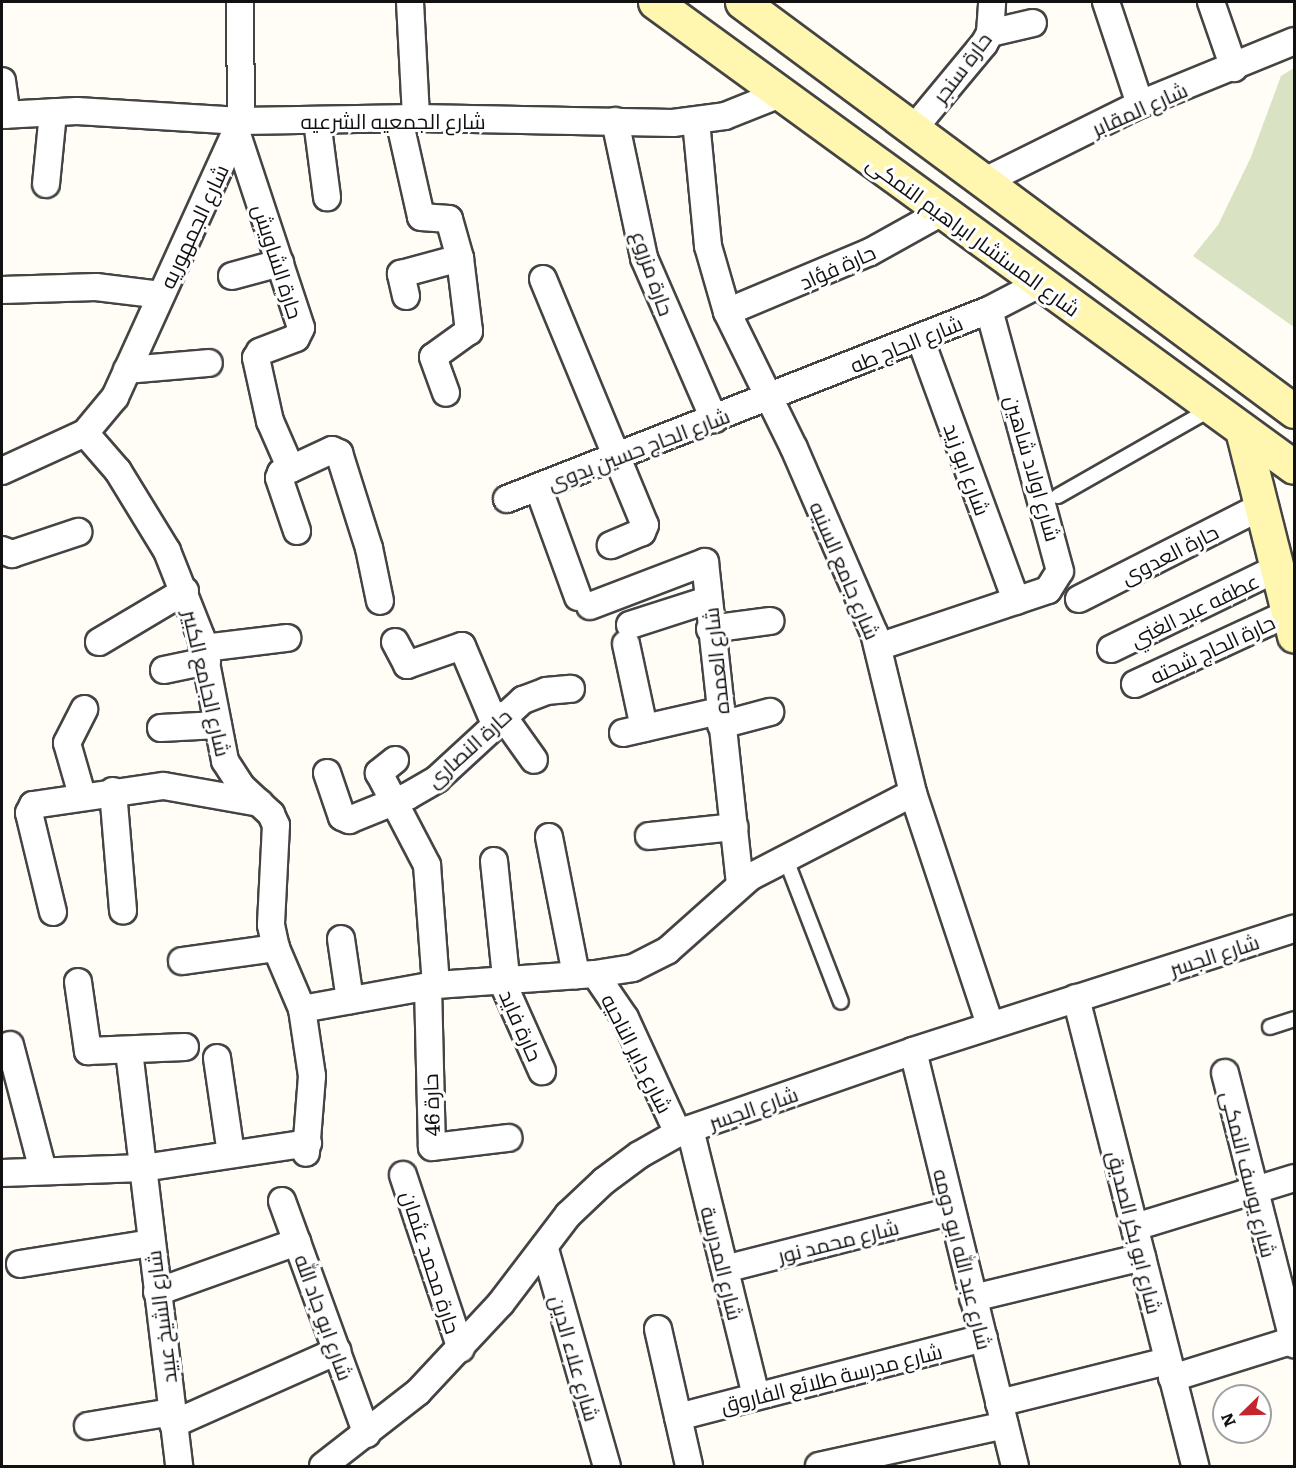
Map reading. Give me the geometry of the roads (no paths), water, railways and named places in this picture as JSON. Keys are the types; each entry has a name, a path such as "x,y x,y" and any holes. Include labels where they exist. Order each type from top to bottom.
{"main road":[{"name":"شارع المستشار ابراهيم النمكى","path":"655,2 1294,467"},
{"path":"742,2 915,127 1294,411"},
{"path":"1242,430 1292,625"}],"street":[{"name":"شارع الجمهوريه","path":"85,433 115,397 239,126 240,2"},
{"path":"410,2 407,118 421,216 428,221 449,219 460,258 469,331 433,357 446,393"},
{"name":"حارة سنجر","path":"915,127 990,33 992,2"},
{"path":"1106,2 1140,104"},
{"path":"1211,2 1234,68"},
{"path":"990,33 1033,23"},
{"name":"شارع المقابر","path":"986,181 1140,104 1234,68 1294,41"},
{"path":"2,81 4,115"},
{"name":"شارع الجمعيه الشرعيه","path":"4,115 53,112 239,126 317,120 407,118 696,121 735,113 780,94"},
{"path":"46,184 53,112"},
{"path":"317,120 327,197"},
{"name":"حارة مزروع","path":"615,121 644,258 714,419"},
{"name":"شارع جامع السنيه","path":"696,121 708,246 727,312 806,474 878,647 914,793 990,1025"},
{"name":"حارة الشاويش","path":"239,126 301,331 296,338 260,352 256,358 270,421 291,469"},
{"name":"حارة فؤاد","path":"727,312 870,252 942,212"},
{"path":"406,297 401,274 460,258"},
{"path":"232,276 280,263"},
{"path":"543,279 645,527 611,544"},
{"name":"شارع الحاج طه","path":"769,397 989,310 1041,283"},
{"path":"2,290 96,287 161,295"},
{"name":"شارع اولاد شاهين","path":"878,647 1048,590 1060,571 1060,560 989,310"},
{"name":"شارع ابو زيد","path":"920,338 1016,601"},
{"path":"127,370 209,363"},
{"name":"شارع الحاج حسين بدوى","path":"507,500 769,397"},
{"path":"2,471 85,433"},
{"name":"شارع الجامع الكبير","path":"85,433 118,471 146,513 185,591 205,654 218,725 232,775 262,804 273,819 278,838 270,901 276,948 302,1009 312,1076 307,1148 231,1154"},
{"path":"297,531 279,478 281,473 332,450 339,453 369,548 380,601"},
{"name":"شارع العمده","path":"538,487 584,602 701,562 706,566 710,629 740,883"},
{"name":"حارة العدوى","path":"1078,599 1260,507"},
{"path":"2,550 12,554 78,532"},
{"name":"عطفه عبد الغني","path":"1111,649 1278,568"},
{"path":"99,642 185,591"},
{"path":"708,600 628,634 634,730 770,712"},
{"path":"710,629 770,621"},
{"name":"حارة الحاج شحته","path":"1135,684 1292,625"},
{"path":"164,670 205,654 287,638"},
{"path":"395,642 407,665 462,646 499,720 534,760"},
{"name":"حارة النصارى","path":"327,773 347,820 392,802 437,779 499,720 534,695 571,689"},
{"path":"82,795 67,743 84,709"},
{"path":"161,728 218,725"},
{"path":"395,760 378,771 392,802 427,865 432,986"},
{"path":"53,912 29,808 82,795 164,786 262,804"},
{"path":"113,791 123,911"},
{"path":"302,1009 432,986 633,968 668,950 740,883 785,857 914,793"},
{"path":"649,836 735,827"},
{"path":"549,837 585,974"},
{"name":"حارة فايد","path":"494,861 504,979 542,1071"},
{"name":"شارع الجسر","path":"323,1467 418,1392 461,1349 544,1249 568,1215 604,1181 684,1131 990,1025 1294,929"},
{"path":"341,939 350,1000"},
{"path":"182,961 276,948"},
{"name":"شارع داير الناحيه","path":"585,974 625,1018 684,1131"},
{"path":"78,982 88,1051 185,1047"},
{"name":"حارة 46","path":"432,986 432,1147 508,1138"},
{"name":"شارع ابو بكر الصديق","path":"1076,998 1195,1467"},
{"path":"8,1051 44,1172"},
{"name":"شارع الشيخ عبيد","path":"129,1051 178,1467"},
{"name":"شارع عبد الله ابو دومه","path":"913,1052 1015,1467"},
{"path":"2,1173 143,1167 231,1154 217,1058"},
{"name":"شارع يوسف النمكى","path":"1225,1073 1294,1341"},
{"name":"شارع المدرسة","path":"684,1131 725,1269 756,1396"},
{"name":"حارة محمد عثمان","path":"403,1175 461,1349"},
{"path":"1135,1227 1294,1178"},
{"name":"شارع ابو جاد الله","path":"282,1201 367,1434"},
{"name":"شارع محمد نور","path":"725,1269 952,1211"},
{"path":"157,1292 297,1242"},
{"path":"20,1264 151,1243"},
{"name":"شارع علاء الدين","path":"544,1249 607,1467"},
{"path":"973,1298 1142,1257"},
{"path":"658,1329 689,1467"},
{"name":"شارع مدرسة طلائع الفاروق","path":"678,1417 984,1338"},
{"path":"819,1467 1002,1414 1170,1370 1294,1341"},
{"path":"88,1426 173,1418 337,1351"}],"lane":[{"path":"1058,496 1212,408"},
{"path":"785,857 841,1002"},
{"path":"1270,1027 1294,1019"}]}
